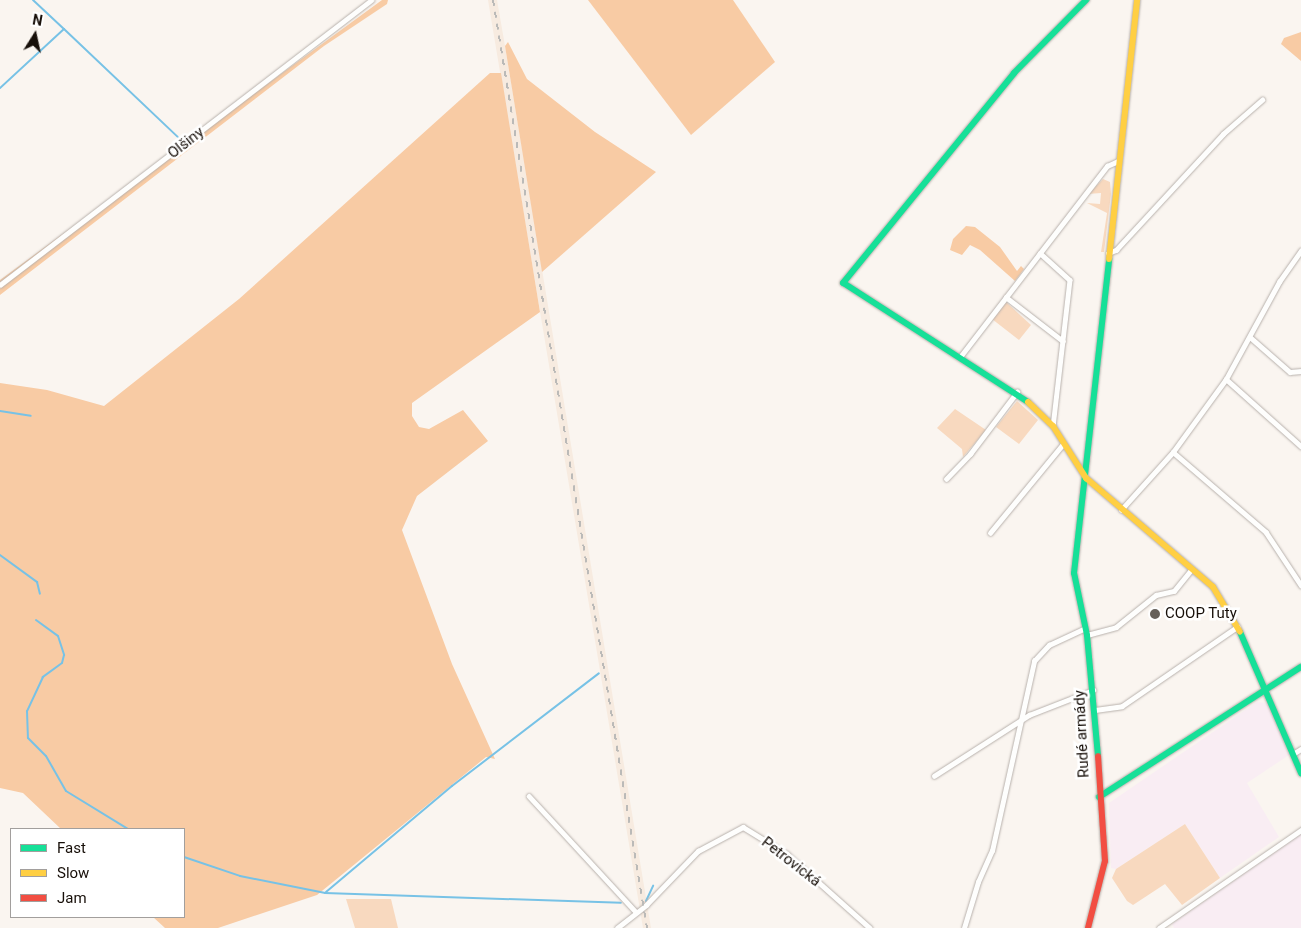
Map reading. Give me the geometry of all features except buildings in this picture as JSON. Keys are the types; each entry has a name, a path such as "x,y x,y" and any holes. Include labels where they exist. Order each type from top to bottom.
{"street":[{"name":"Olšiny","path":"0,285 371,0"},
{"path":"1086,0 1014,73 843,284 959,359 1016,392 1053,426 1063,444 1079,463 1083,475 1121,510 1213,587 1237,627 1301,773"},
{"name":"Rudé armády","path":"1088,928 1105,861 1099,797 1093,690 1086,632 1074,573 1076,538 1137,0"},
{"path":"1108,252 1116,250 1223,134 1262,100"},
{"path":"959,359 1107,166 1118,161"},
{"path":"1121,510 1173,452 1226,379 1279,282 1301,251"},
{"path":"1040,253 1070,280 1053,426"},
{"path":"1006,297 1063,340"},
{"path":"1250,338 1290,372 1301,371"},
{"path":"1226,379 1301,446"},
{"path":"946,479 970,454 1016,392"},
{"path":"990,533 1063,444"},
{"path":"1173,452 1266,532 1301,585"},
{"path":"964,928 978,882 992,851 1034,661 1039,652 1086,632 1116,627 1148,600 1174,591 1192,569"},
{"path":"1095,710 1122,706 1237,627"},
{"path":"1099,797 1301,667"},
{"path":"934,776 1022,720 1093,690"},
{"path":"1293,754 1301,749"},
{"path":"529,796 636,912"},
{"name":"Petrovická","path":"617,928 636,912 698,850 743,827 787,854 870,928"},
{"path":"1160,928 1301,830"}],"shaded area":[{"path":"382,0 388,0 387,4 324,46 0,295 0,280"},
{"path":"488,0 497,0 651,928 643,928"},
{"path":"588,0 733,0 775,62 691,135"},
{"path":"1301,32 1301,61 1281,44 1284,38"},
{"path":"508,42 527,79 595,132 656,172 542,272 505,46"},
{"path":"490,73 501,73 540,312 412,403 412,416 419,427 429,429 463,410 488,441 417,496 402,530 452,664 495,759 486,757 317,895 218,928 165,928 154,918 185,918 185,828 60,828 23,793 0,788 0,383 47,390 104,406 239,299"},
{"path":"1103,179 1110,182 1111,194 1104,252 1101,252 1107,213 1087,203 1100,204 1101,193 1088,194"},
{"path":"966,226 975,227 1000,247 1017,271 1021,266 1024,269 1015,281 980,250 970,245 962,255 950,250 953,239"},
{"path":"1006,302 1031,325 1019,340 992,319"},
{"path":"1017,401 1038,420 1019,444 996,427"},
{"path":"955,409 986,430 963,457 962,449 937,428"},
{"path":"1257,702 1267,703 1289,755 1247,783 1279,837 1220,878 1185,824 1116,869 1111,868 1109,803"},
{"path":"1185,824 1220,878 1182,905 1165,884 1133,905 1127,901 1112,878 1116,869"},
{"path":"1301,834 1301,928 1174,928 1172,924"},
{"path":"346,899 391,899 398,928 355,928"}],"waterway":[{"path":"33,0 64,29"},
{"path":"0,88 64,29 180,139"},
{"path":"0,411 31,416"},
{"path":"0,555 37,582 40,594"},
{"path":"36,620 58,636 64,655 62,663 43,677 27,711 28,738 46,756 66,791 126,828"},
{"path":"326,892 452,786 599,673"},
{"path":"185,857 240,876 325,893 621,903"},
{"path":"646,901 653,886"}],"railway":[{"path":"493,0 647,928"}],"traffic: fast":[{"path":"1028,402 843,283 1014,73 1086,0"},
{"path":"1098,756 1087,635 1074,573 1109,259"},
{"path":"1240,632 1301,773"},
{"path":"1099,797 1301,667"}],"traffic: slow":[{"path":"1109,259 1137,0"},
{"path":"1028,402 1053,426 1086,478 1213,587 1240,632"}],"traffic: jam":[{"path":"1088,928 1105,861 1098,756"}],"place":[{"name":"COOP Tuty","path":"1155,614"}]}
